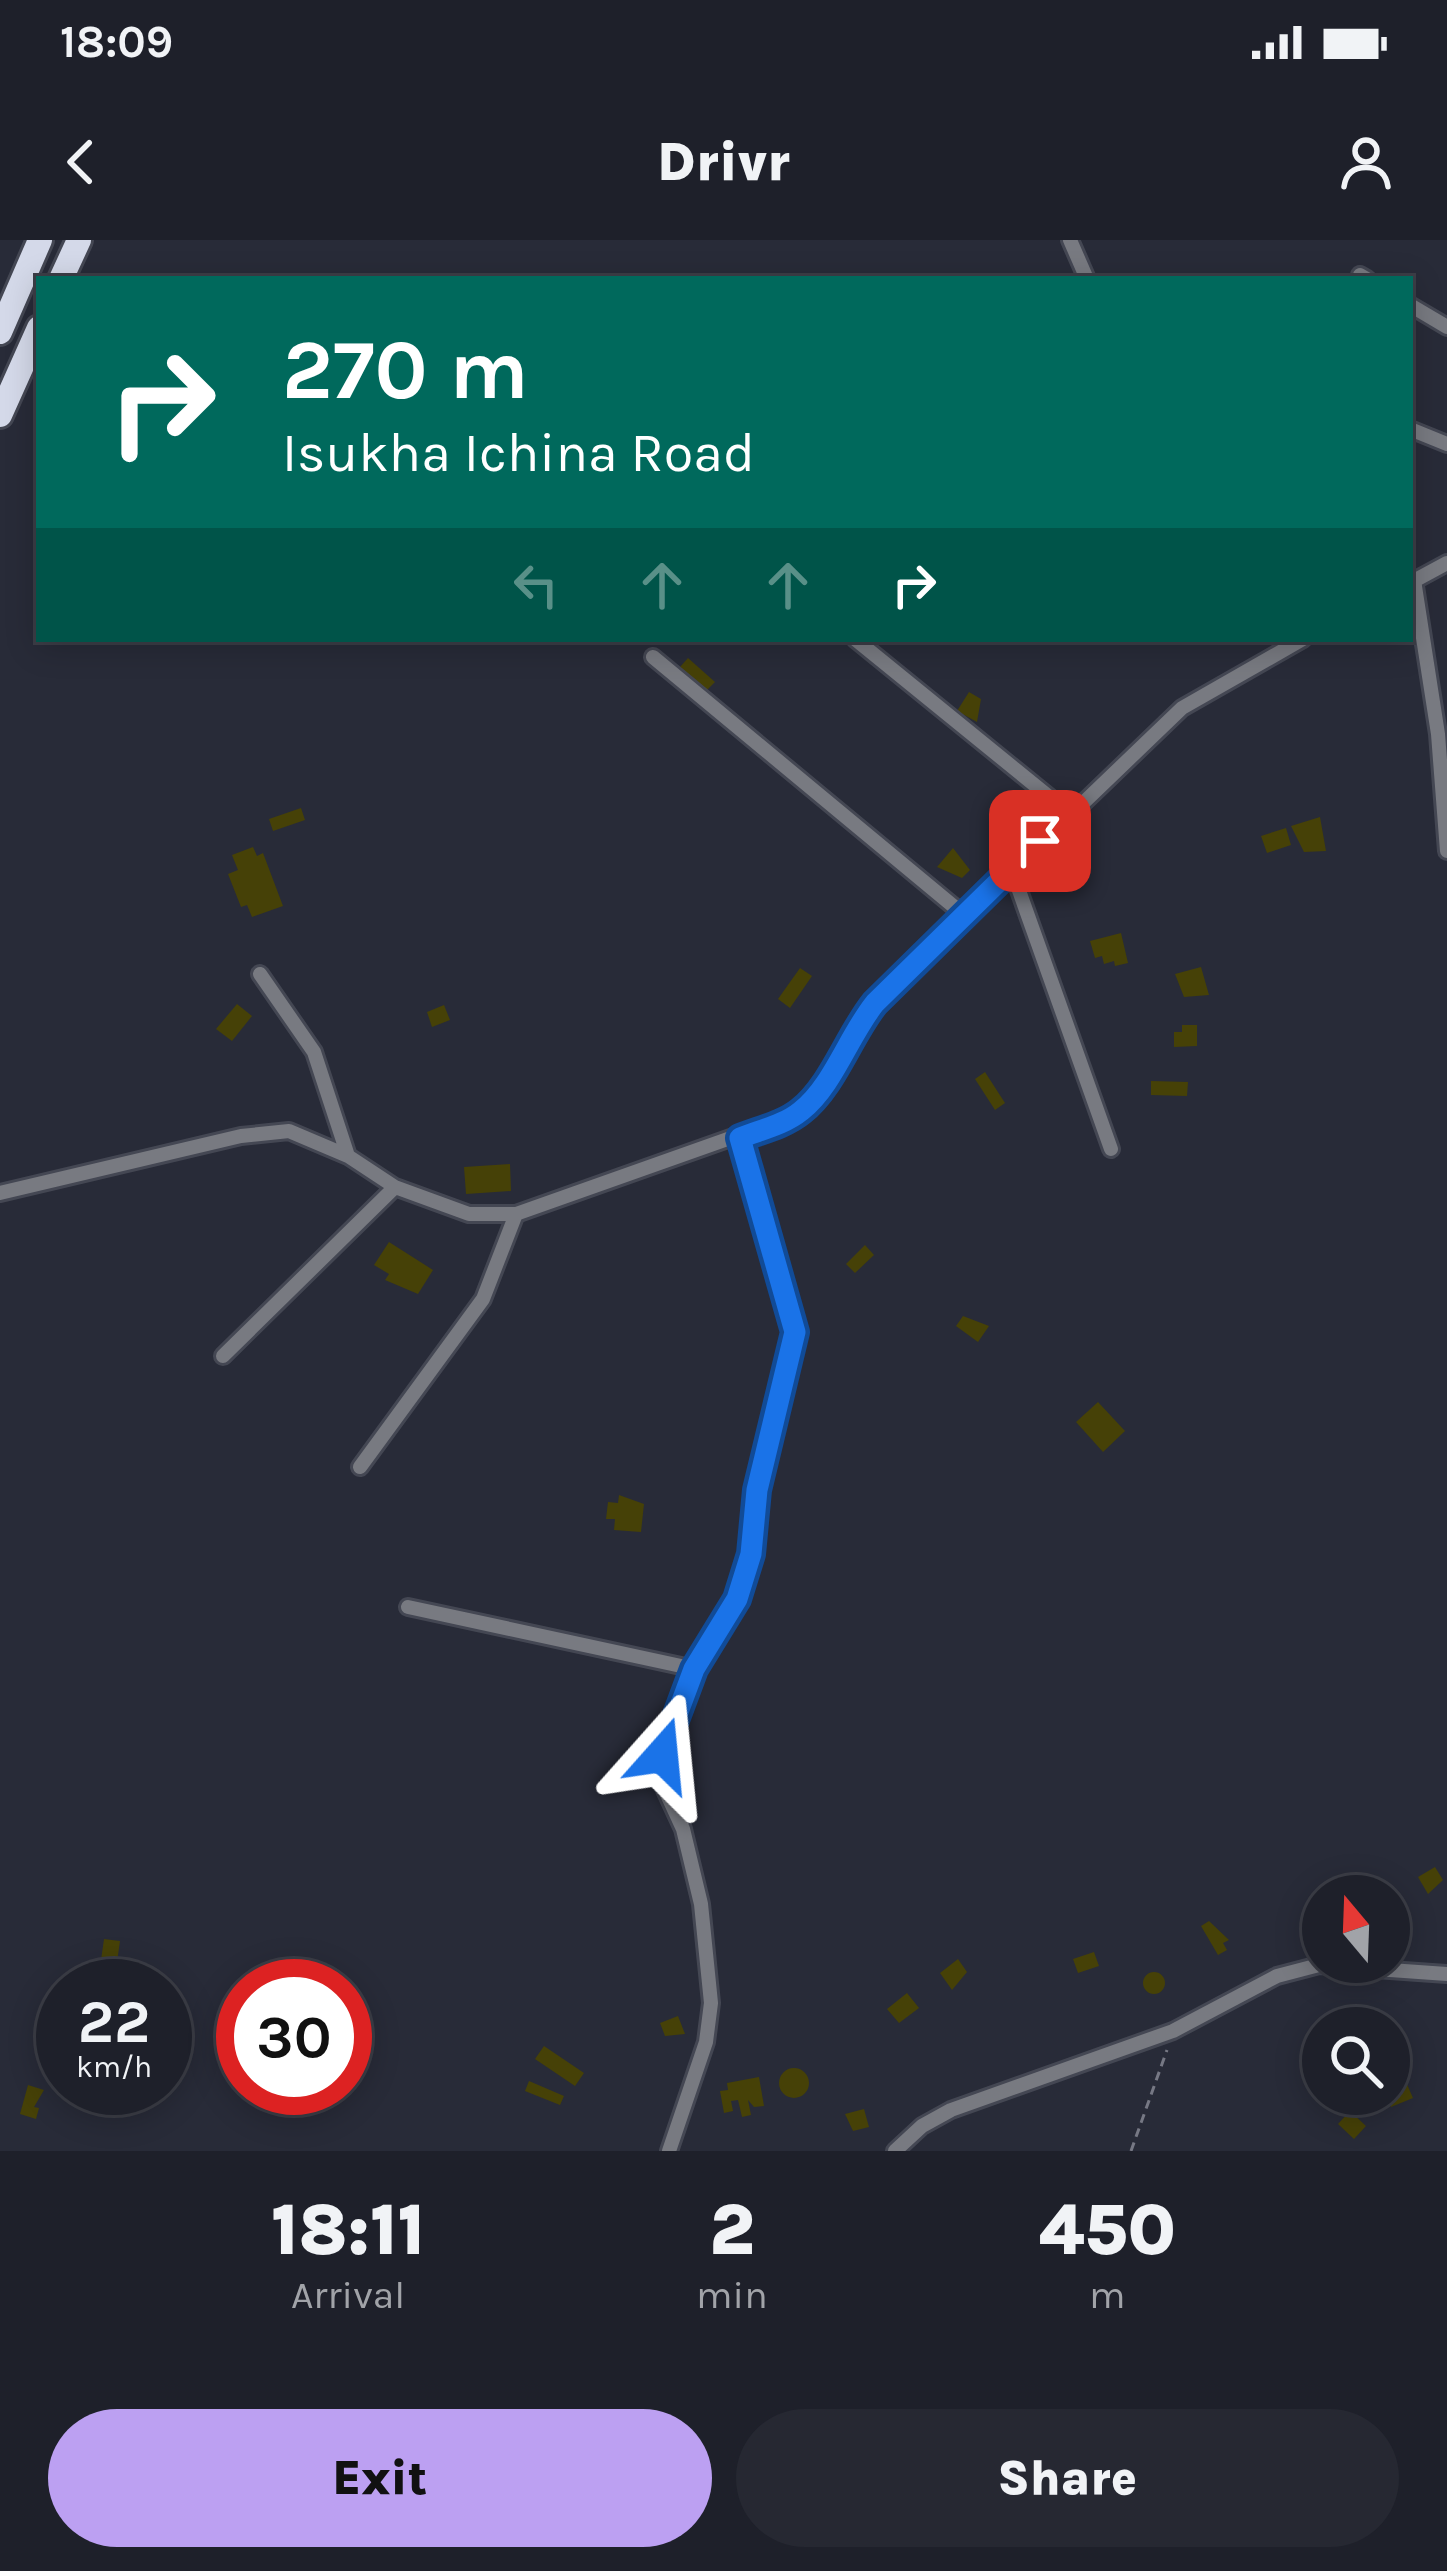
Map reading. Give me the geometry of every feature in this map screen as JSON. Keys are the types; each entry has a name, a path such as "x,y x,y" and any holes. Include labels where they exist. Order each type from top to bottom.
{"highway":[{"path":"0,332 40,240"},
{"path":"62,276 79,240"},
{"path":"0,415 36,335"}],"street":[{"path":"1070,240 1087,276"},
{"path":"1413,307 1447,327"},
{"path":"1413,430 1447,444"},
{"path":"1413,580 1447,563"},
{"path":"1413,587 1438,734 1447,851"},
{"path":"859,642 1069,814"},
{"path":"0,1193 266,1131 309,1137 395,1187 469,1214 516,1214 798,1114 815,1098 851,1032 1011,868 1182,708 1298,642"},
{"path":"653,658 964,915"},
{"path":"1011,868 1111,1149"},
{"path":"260,974 314,1052 348,1156"},
{"path":"669,2151 706,2042 711,2003 701,1904 683,1829 661,1770 674,1712 737,1599 751,1554 757,1490 795,1332 740,1138"},
{"path":"223,1356 395,1187"},
{"path":"360,1467 483,1299 516,1214"},
{"path":"408,1607 694,1669"},
{"path":"895,2151 922,2126 951,2110 1173,2031 1277,1976 1319,1965 1447,1974"}],"path":[{"path":"1131,2151 1173,2031"}],"building":[{"path":"688,658 715,682 707,690 680,667"},
{"path":"969,692 981,699 977,722 957,711"},
{"path":"301,808 305,820 273,831 269,819"},
{"path":"1320,817 1326,851 1304,852 1291,826"},
{"path":"1286,828 1291,845 1267,853 1261,836"},
{"path":"253,847 257,856 263,853 283,906 252,917 247,905 241,907 228,874 238,870 232,855"},
{"path":"953,848 970,870 962,878 937,867"},
{"path":"1121,933 1128,963 1115,966 1114,961 1104,964 1102,956 1095,958 1090,941"},
{"path":"1201,967 1209,995 1184,997 1175,974"},
{"path":"800,968 812,976 790,1008 778,999"},
{"path":"237,1004 252,1016 232,1041 216,1029"},
{"path":"444,1005 450,1020 432,1027 427,1012"},
{"path":"1182,1025 1197,1025 1197,1046 1174,1047 1174,1032 1182,1032"},
{"path":"985,1072 1005,1103 995,1110 975,1079"},
{"path":"1151,1081 1188,1082 1187,1096 1151,1095"},
{"path":"510,1164 511,1191 466,1194 464,1167"},
{"path":"389,1242 433,1270 418,1294 385,1280 389,1274 374,1265"},
{"path":"865,1245 874,1255 855,1273 846,1264"},
{"path":"963,1316 989,1326 978,1342 956,1326"},
{"path":"1098,1402 1125,1431 1103,1452 1076,1422"},
{"path":"619,1495 644,1504 641,1532 614,1530 615,1519 606,1519 608,1502 618,1503"},
{"path":"1435,1867 1443,1880 1428,1894 1418,1877"},
{"path":"1209,1921 1229,1940 1223,1943 1227,1950 1218,1955 1201,1926"},
{"path":"104,1939 120,1941 117,1959 101,1959"},
{"path":"1094,1952 1099,1966 1078,1973 1073,1959"},
{"path":"958,1959 967,1972 952,1990 940,1973"},
{"path":"1154,1972 1165,1983 1154,1994 1143,1983"},
{"path":"907,1993 919,2008 899,2023 887,2009"},
{"path":"678,2016 685,2034 665,2036 660,2023"},
{"path":"544,2046 584,2073 575,2086 535,2059"},
{"path":"794,2068 805,2072 809,2083 805,2094 794,2098 783,2094 779,2083 783,2072"},
{"path":"759,2077 764,2106 754,2107 748,2100 751,2115 742,2117 738,2100 731,2101 733,2111 724,2113 720,2091 728,2090 727,2083"},
{"path":"529,2081 564,2096 560,2105 525,2091"},
{"path":"28,2085 36,2088 36,2119 20,2114"},
{"path":"864,2109 869,2127 853,2131 845,2114"},
{"path":"1346,2115 1354,2115 1366,2126 1354,2139 1338,2124"}],"route":[{"path":"662,1755 674,1712 694,1669 737,1599 751,1554 757,1490 795,1332 783,1275 740,1138 798,1114 815,1098 851,1032 875,1003 1040,841"}]}
